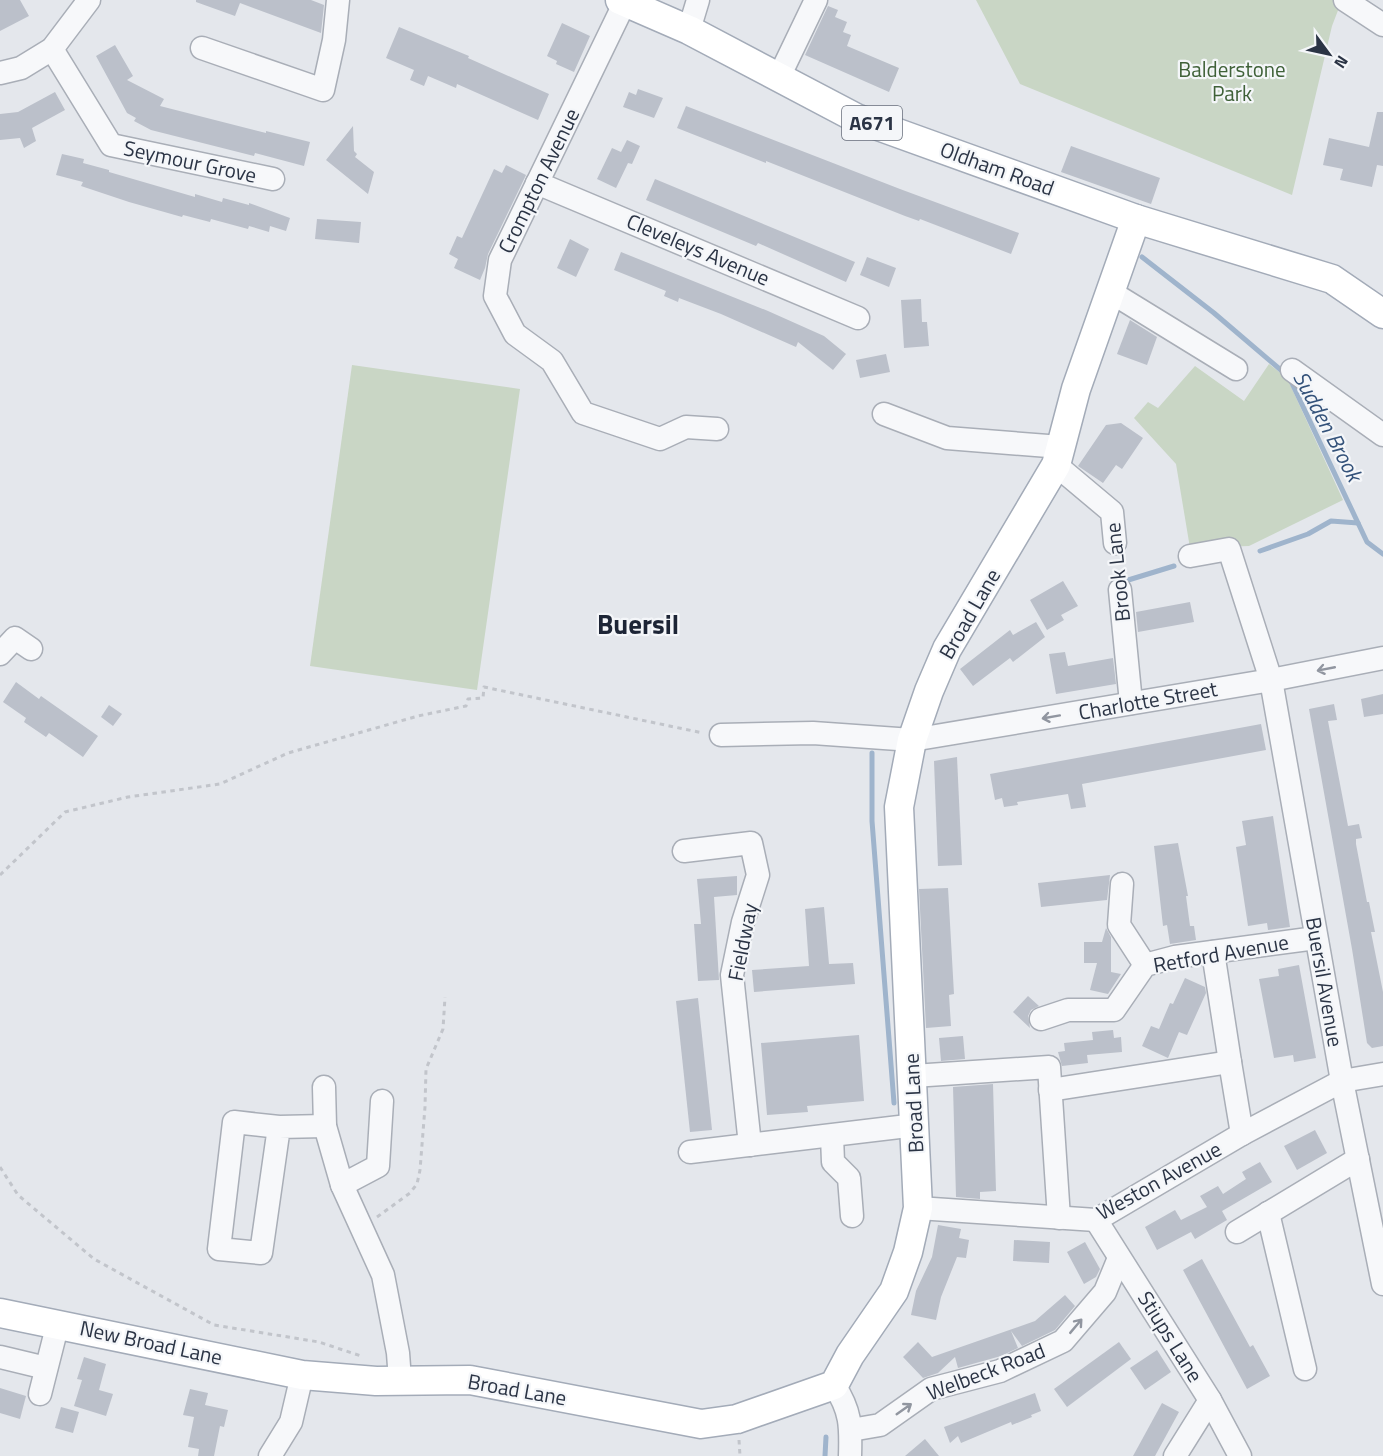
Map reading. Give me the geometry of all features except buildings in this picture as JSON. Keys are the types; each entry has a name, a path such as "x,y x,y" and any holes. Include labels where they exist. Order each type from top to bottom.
{"main road":[{"name":"Oldham Road","path":"622,1 689,30 856,118 1136,219 1332,279 1383,314"},
{"name":"Broad Lane","path":"302,1375 388,1381 470,1380 701,1424 737,1419 834,1385 850,1355 894,1292 908,1252 918,1208 916,1125 899,807 912,740 947,649 1059,456 1076,389 1136,219"},
{"name":"New Broad Lane","path":"0,1312 302,1375"}],"street":[{"path":"0,73 21,68 52,49 89,0"},
{"path":"202,48 323,90 334,40 338,0"},
{"path":"689,30 698,0"},
{"path":"779,77 816,0"},
{"path":"1345,0 1383,25"},
{"name":"Crompton Avenue","path":"622,1 500,260 495,296 515,334 552,361 583,413 660,439 686,427 717,429"},
{"name":"Seymour Grove","path":"52,49 111,145 273,179"},
{"name":"Cleveleys Avenue","path":"537,183 858,318"},
{"path":"1109,291 1236,369"},
{"path":"1292,370 1383,435"},
{"path":"884,414 947,438 1059,456"},
{"name":"Brook Lane","path":"1059,456 1112,512 1115,543"},
{"name":"Buersil Avenue","path":"1190,556 1229,549 1271,680 1342,1081 1383,1284"},
{"name":"Brook Lane","path":"1120,590 1131,703"},
{"path":"0,654 15,638 31,649"},
{"name":"Charlotte Street","path":"721,735 813,733 912,740 1271,680 1383,657"},
{"name":"Fieldway","path":"684,850 751,843 758,875 743,922 732,975 750,1145"},
{"path":"1122,884 1119,925 1145,965"},
{"name":"Retford Avenue","path":"1041,1020 1068,1010 1114,1010 1145,965 1175,957 1316,938"},
{"path":"1213,952 1242,1134"},
{"path":"1050,1090 1230,1062"},
{"path":"913,1076 1049,1067 1059,1218"},
{"name":"Weston Avenue","path":"918,1208 1096,1220 1242,1134 1342,1081 1383,1074"},
{"path":"324,1086 324,1126 342,1185 383,1275 398,1353 388,1381"},
{"path":"342,1185 378,1166 382,1101"},
{"path":"279,1127 261,1253 219,1249 234,1122 279,1127 324,1126"},
{"path":"690,1152 916,1125"},
{"path":"832,1136 833,1162 849,1178 852,1216"},
{"path":"1237,1232 1358,1159"},
{"path":"1268,1213 1305,1369"},
{"name":"Stiups Lane","path":"1096,1220 1210,1400 1240,1456"},
{"name":"Welbeck Road","path":"851,1431 880,1425 931,1389 1000,1371 1063,1341 1105,1292 1119,1258"},
{"path":"40,1394 58,1323"},
{"path":"0,1357 46,1368"},
{"path":"270,1456 291,1422 302,1375"},
{"path":"834,1385 846,1404 851,1431 850,1456"},
{"path":"1175,1456 1210,1400"}],"path":[{"path":"0,874 65,812 128,797 220,784 288,753 418,716 466,706 468,699 483,698 484,687 721,735"},
{"path":"363,1230 410,1193 417,1184 420,1170 426,1069 443,1029 445,998"},
{"path":"0,1167 18,1195 94,1259 214,1325 319,1342 360,1354 388,1381"}],"green space":[{"name":"Balderstone Park","path":"976,0 1342,0 1332,26 1292,195 1020,84"},
{"path":"1269,364 1287,378 1343,500 1249,546 1190,548 1176,464 1134,418 1148,402 1158,408 1195,366 1244,401"},
{"path":"352,365 520,389 477,690 310,666"}],"waterway":[{"name":"Sudden Brook","path":"1142,257 1214,313 1289,377 1367,542 1383,554"},
{"path":"1260,551 1308,534 1331,521 1358,523"},
{"path":"1125,581 1174,566"},
{"path":"872,753 872,821 894,1103"},
{"path":"825,1456 826,1437"}],"district":[{"name":"Buersil","path":"638,625"}]}
